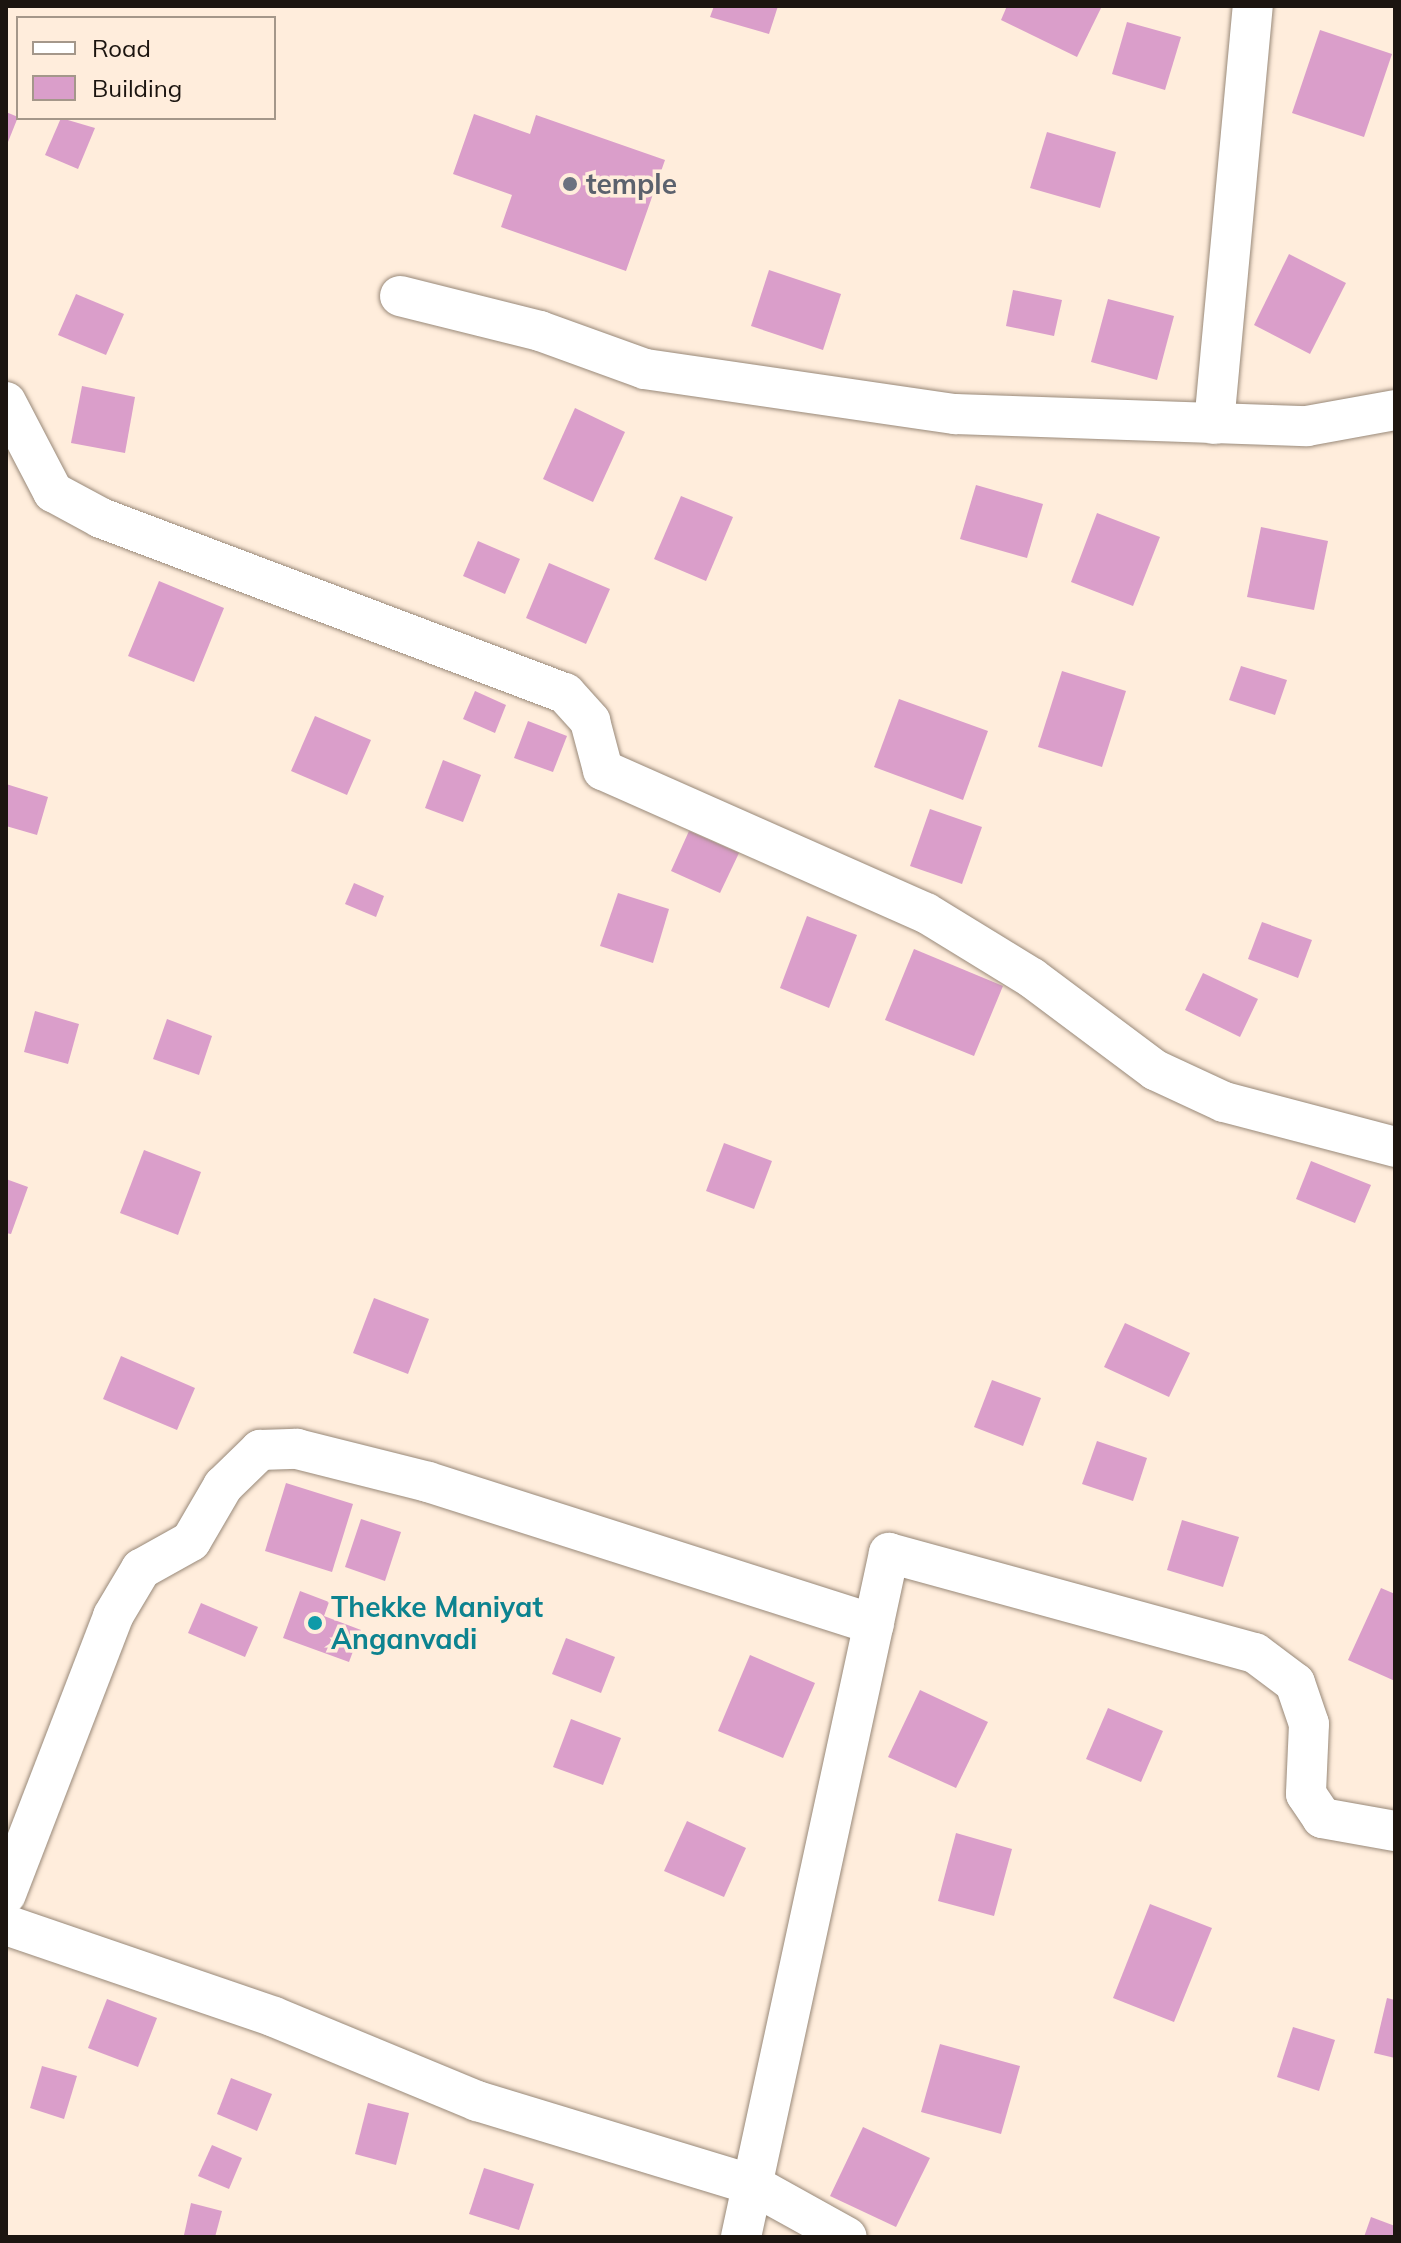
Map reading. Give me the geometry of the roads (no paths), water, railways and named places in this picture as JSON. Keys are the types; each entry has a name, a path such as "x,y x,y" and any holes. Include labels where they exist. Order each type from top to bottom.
{"street":[{"path":"1214,424 1253,6"},
{"path":"400,296 540,331 645,369 851,402 955,414 1307,426 1395,410"},
{"path":"6,402 53,492 101,518 565,693 590,721 603,770 926,913 1032,978 1155,1070 1224,1102 1395,1147"},
{"path":"6,1894 113,1616 141,1569 191,1541 223,1486 260,1450 297,1449 428,1482 874,1624"},
{"path":"741,2237 889,1553 1255,1653 1295,1683 1309,1724 1306,1794 1322,1818 1395,1831"},
{"path":"6,1925 261,2012 477,2101 753,2185 847,2237"}],"place":[{"name":"temple","path":"570,184"},
{"name":"Thekke Maniyat Anganvadi","path":"315,1623"}]}
